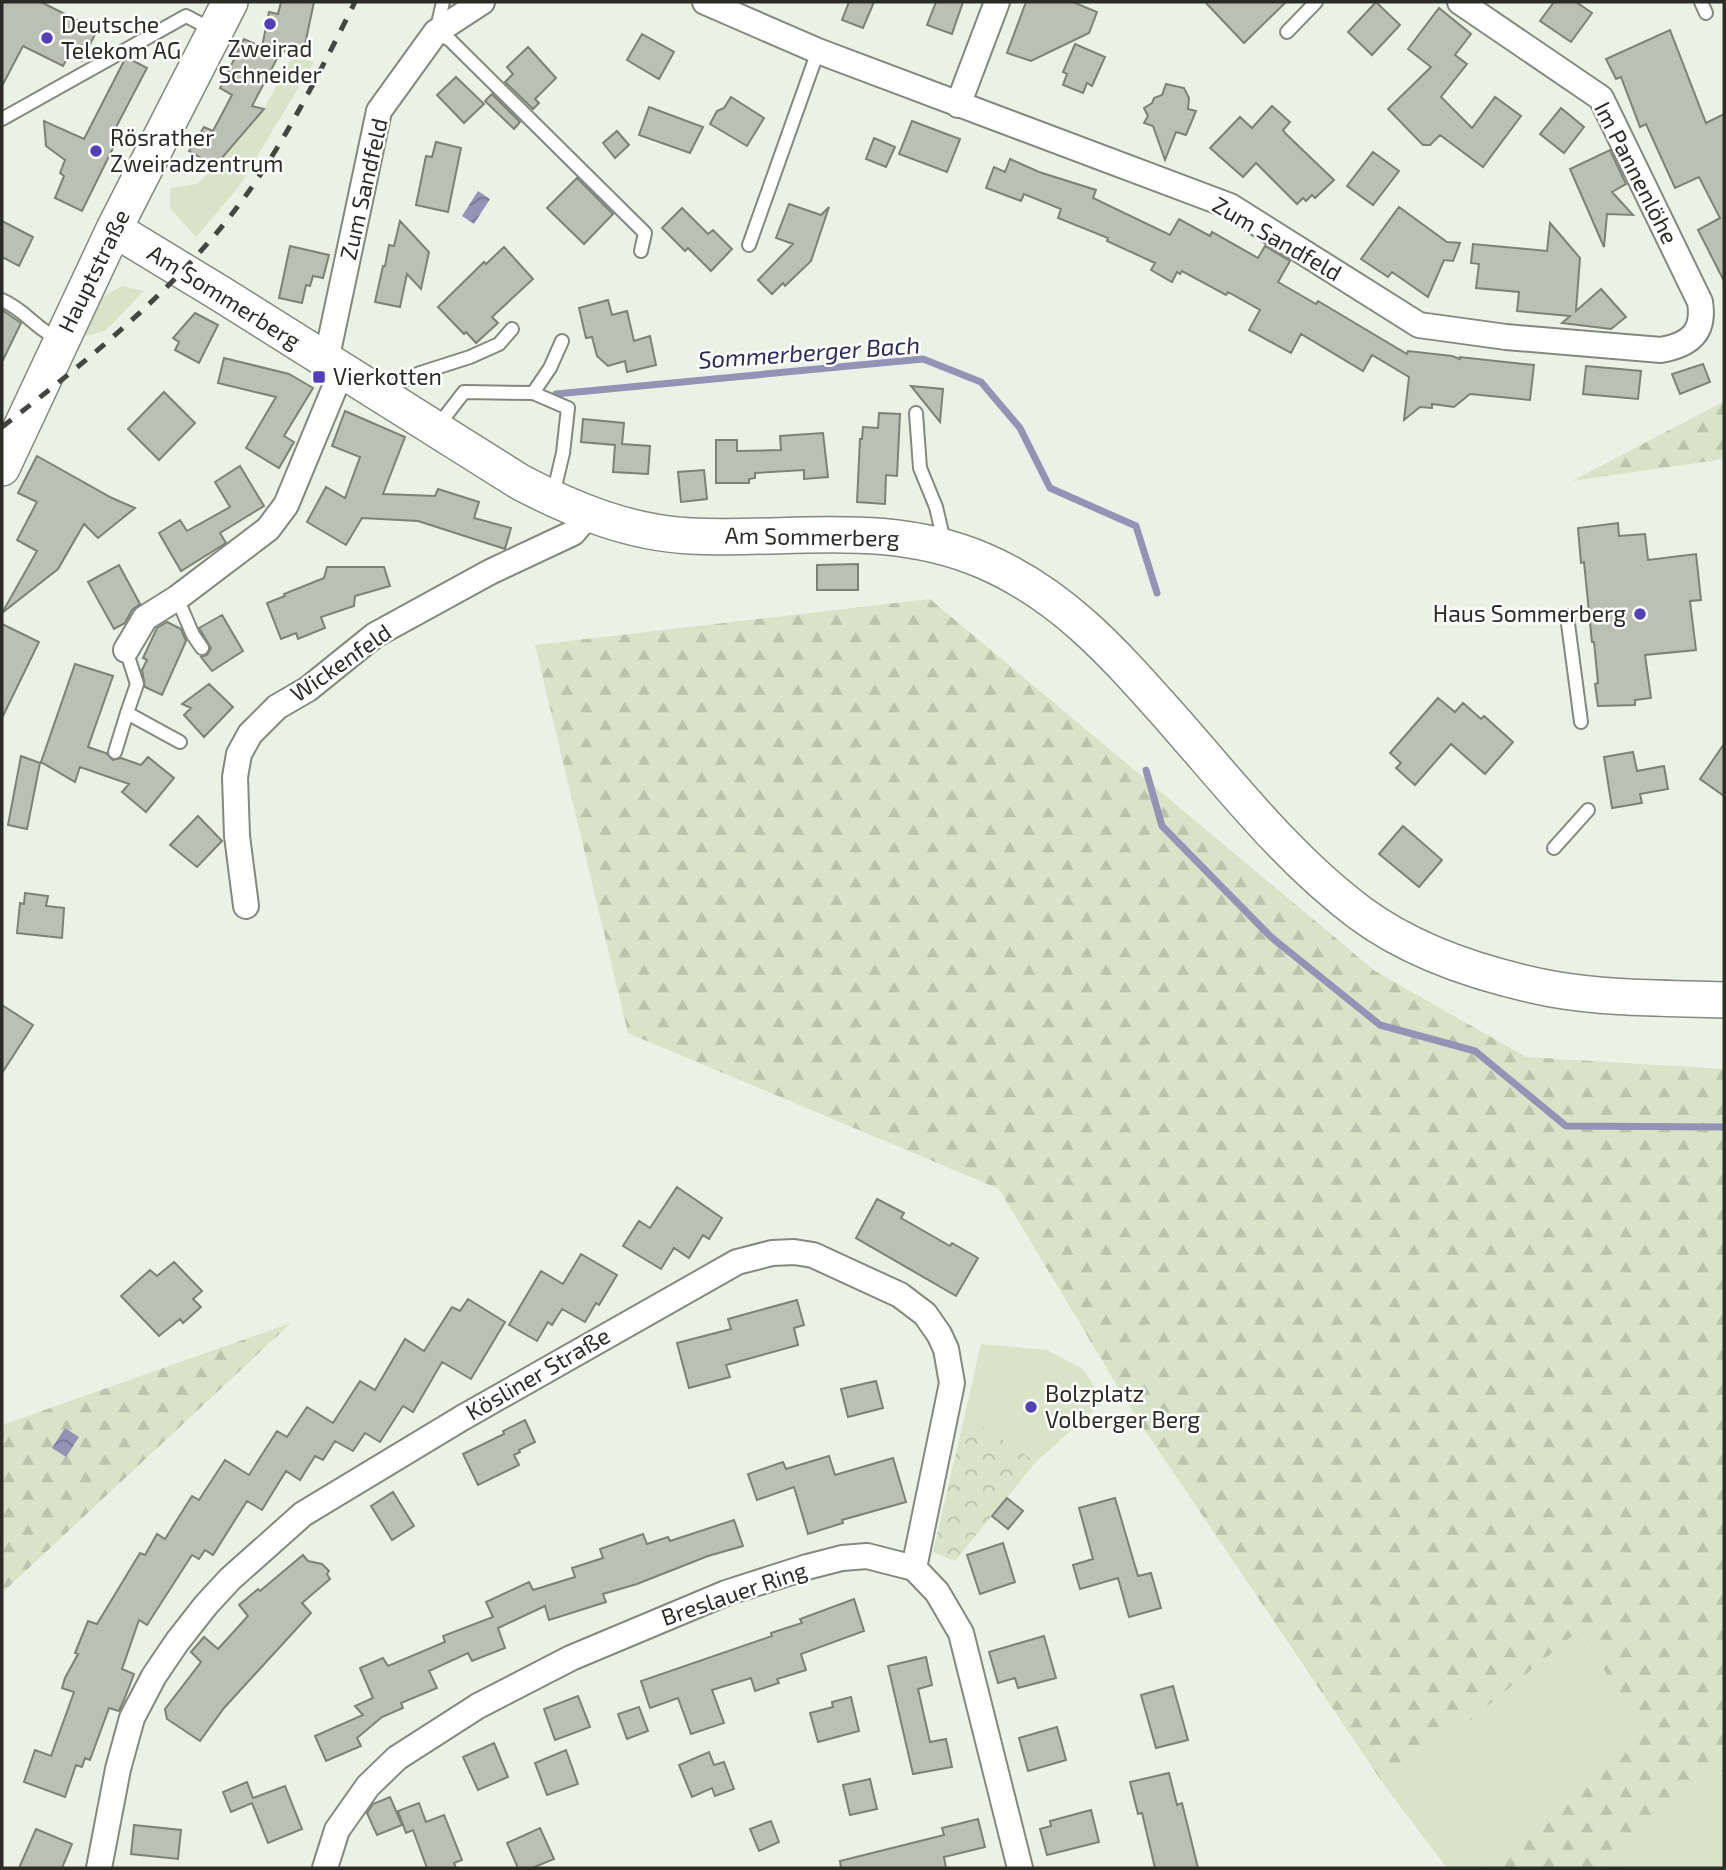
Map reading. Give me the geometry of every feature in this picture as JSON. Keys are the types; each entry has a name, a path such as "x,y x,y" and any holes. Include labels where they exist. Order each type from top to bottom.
{"street":[{"name":"Zum Sandfeld","path":"334,366 379,111 436,32 482,2"},
{"name":"Zum Sandfeld","path":"705,2 818,51 1230,206 1419,325 1506,337 1661,349 1676,347 1693,337 1699,327"},
{"path":"958,105 997,2"},
{"name":"Im Pannenlöhe","path":"1460,2 1601,98 1696,293 1702,313 1699,327"},
{"name":"Hauptstraße","path":"2,468 114,229 223,17"},
{"name":"Am Sommerberg","path":"114,229 435,429 552,499 589,514 642,529 690,536 866,534 908,538 946,547 984,561 1018,578 1052,598 1117,657 1300,861 1339,896 1385,929 1427,951 1481,971 1552,989 1609,996 1724,1000"},
{"path":"126,650 145,618 177,598 268,529 286,505 334,366"},
{"name":"Wickenfeld","path":"246,906 237,836 234,777 239,754 250,734 277,707 308,689 375,635 491,572 573,533 589,514"},
{"name":"Kösliner Straße","path":"99,1868 118,1769 132,1718 154,1676 206,1605 230,1579 303,1514 462,1418 737,1262 772,1253 813,1255 900,1295 925,1314 939,1334 946,1349 952,1383 914,1568"},
{"name":"Breslauer Ring","path":"324,1868 337,1830 352,1807 368,1786 397,1758 478,1706 571,1658 726,1593 819,1564 842,1558 867,1556 914,1568"},
{"path":"914,1568 937,1592 961,1633 1020,1868"}],"lane":[{"path":"443,2 436,32 450,40 645,233 641,251"},
{"path":"1287,32 1316,2"},
{"path":"2,119 186,16 223,17"},
{"path":"750,245 818,51"},
{"path":"2,300 18,307 43,332 61,340"},
{"path":"376,393 420,373 470,357 499,344 512,328"},
{"path":"533,393 550,368 562,341"},
{"path":"435,429 464,392 533,393 568,408 564,453 552,499"},
{"path":"916,413 920,468 936,507 946,547"},
{"path":"177,598 193,635 202,648"},
{"path":"1567,617 1581,722"},
{"path":"115,752 137,684 126,650"},
{"path":"127,713 180,742"},
{"path":"1554,848 1588,810"}],"green space":[{"path":"292,57 314,62 238,188 196,237 170,208 170,188 197,184 215,166 264,109"},
{"path":"122,286 144,291 105,331 81,337 99,299"},
{"path":"1724,402 1724,459 1572,481 1721,403"},
{"path":"930,599 1375,971 1526,1057 1724,1069 1724,1771 1706,1771 1613,1868 1484,1868 1643,1729 1578,1631 1387,1789 1138,1420 999,1189 628,1033 535,645"},
{"path":"291,1323 2,1593 2,1425"},
{"name":"Bolzplatz Volberger Berg","path":"981,1344 1047,1350 1083,1369 1104,1401 1036,1462 965,1414"},
{"path":"965,1414 1036,1462 955,1561 933,1552"},
{"path":"1577,1630 1643,1729 1484,1868 1447,1868 1387,1789"},
{"path":"1706,1771 1724,1771 1724,1868 1613,1868"}],"water":[{"path":"478,191 490,199 474,224 462,216"},
{"path":"65,1428 79,1437 66,1457 52,1448"}],"building":[{"name":"Deutsche Telekom AG","path":"2,2 41,2 97,30 82,61 69,55 63,66 23,46 2,86"},
{"path":"281,2 314,2 303,54 281,51 252,106 264,109 215,166 189,151 204,127 213,131 232,95 220,88 244,39 262,47 269,12 278,14"},
{"path":"849,2 874,2 863,28 842,20"},
{"path":"936,2 963,2 952,34 927,25"},
{"path":"1026,2 1073,2 1097,12 1089,33 1031,61 1007,53"},
{"path":"1205,2 1286,2 1244,43"},
{"path":"1376,2 1400,25 1372,55 1348,32"},
{"path":"1554,2 1576,2 1592,13 1571,42 1540,21"},
{"path":"1439,8 1471,34 1455,55 1467,64 1441,97 1472,128 1495,97 1521,116 1483,167 1440,135 1430,145 1423,145 1388,109 1431,67 1408,49"},
{"path":"1670,30 1706,123 1724,114 1724,281 1698,230 1720,218 1699,177 1675,188 1646,124 1640,127 1621,77 1616,79 1606,59"},
{"path":"642,34 674,52 659,79 627,60"},
{"path":"1075,44 1105,57 1092,86 1087,83 1083,93 1063,85 1067,74 1063,72"},
{"path":"528,47 556,78 535,99 539,103 533,109 505,82 513,74 507,67"},
{"path":"128,58 147,68 114,131 120,134 82,211 55,198 64,176 60,173 65,160 46,146 44,121 84,139"},
{"path":"456,77 484,104 464,123 437,95"},
{"path":"1166,84 1184,88 1189,98 1188,109 1196,111 1186,135 1176,132 1165,160 1153,126 1144,123 1148,116 1144,108 1152,103 1154,98 1162,95"},
{"path":"492,94 520,122 514,129 485,101"},
{"path":"731,97 764,118 747,146 710,124 717,111 724,108"},
{"path":"1272,106 1290,122 1283,130 1286,134 1334,180 1315,198 1312,195 1306,201 1303,198 1297,204 1256,163 1243,177 1210,148 1240,117 1252,128"},
{"path":"649,107 703,127 690,153 639,135"},
{"path":"1561,108 1584,127 1564,153 1540,134"},
{"path":"912,121 960,139 947,172 899,154"},
{"path":"617,131 629,145 615,158 603,143"},
{"path":"874,138 895,147 886,167 866,159"},
{"path":"436,142 461,148 448,212 416,205 426,156 432,157"},
{"path":"1610,150 1626,184 1612,192 1633,215 1607,214 1604,247 1570,169"},
{"path":"1373,152 1399,171 1373,205 1347,186"},
{"path":"1010,159 1039,172 1096,190 1093,198 1170,235 1179,219 1210,236 1212,232 1258,258 1265,246 1290,261 1278,282 1316,304 1318,301 1407,354 1408,351 1460,359 1534,365 1530,400 1470,394 1454,407 1432,404 1432,408 1420,407 1404,420 1409,377 1372,355 1363,371 1301,334 1291,353 1249,330 1260,310 1228,292 1226,295 1182,271 1180,274 1177,272 1172,282 1151,270 1155,263 1107,241 1108,238 1058,218 1061,209 1024,194 1021,201 986,188 994,167 1005,172"},
{"path":"577,178 613,214 584,244 547,208"},
{"path":"789,204 821,215 829,207 811,261 785,286 783,283 772,294 758,280 793,244 776,238"},
{"path":"1399,207 1447,242 1460,243 1453,261 1444,260 1428,297 1392,272 1388,277 1361,259"},
{"path":"682,208 708,234 713,230 732,249 711,271 688,248 685,251 662,228"},
{"path":"2,221 33,237 19,266 2,257"},
{"path":"400,221 429,252 421,289 407,274 400,307 375,302 389,245 394,246"},
{"path":"1550,223 1580,258 1576,311 1601,289 1626,317 1611,329 1562,323 1570,316 1517,311 1519,292 1476,288 1479,264 1471,263 1473,244 1547,251"},
{"path":"290,246 329,255 323,278 313,276 310,286 306,285 302,303 279,298"},
{"path":"504,247 533,279 492,317 498,323 476,343 438,307 484,262 486,264"},
{"path":"608,300 612,315 627,311 634,341 650,336 656,365 627,372 625,361 608,366 597,356 592,337 586,338 579,308"},
{"path":"2,310 21,323 2,362"},
{"path":"195,313 218,325 199,363 175,350 179,342 173,338"},
{"path":"224,358 289,374 313,388 284,436 294,442 279,468 246,448 276,397 218,383"},
{"path":"1703,364 1710,382 1680,394 1672,374"},
{"path":"1586,366 1641,371 1638,399 1583,394"},
{"path":"911,386 943,389 940,422"},
{"path":"164,392 195,423 159,460 128,429"},
{"path":"345,411 405,437 383,494 435,496 438,489 479,502 474,518 511,528 505,549 418,521 362,518 346,545 307,522 326,487 345,498 360,457 332,446"},
{"path":"879,413 900,414 897,476 886,475 885,504 857,502 860,439 863,427 878,428"},
{"path":"583,419 624,423 622,444 650,446 648,474 613,472 615,445 581,442"},
{"path":"823,433 828,477 804,479 804,470 755,473 755,478 749,479 749,483 716,483 716,440 737,440 737,451 781,450 780,436"},
{"path":"37,456 135,508 98,538 84,524 58,569 2,613 37,551 17,540 37,502 18,493"},
{"path":"240,466 264,506 220,533 226,543 181,571 159,533 180,520 187,531 230,507 215,482"},
{"path":"704,470 707,499 681,502 678,472"},
{"name":"Haus Sommerberg","path":"1618,523 1619,536 1645,534 1648,560 1696,554 1701,600 1690,601 1696,650 1645,655 1651,698 1635,700 1635,705 1598,706 1594,642 1578,528"},
{"path":"858,564 858,590 817,590 817,565"},
{"path":"119,565 140,604 132,610 125,623 114,629 88,582"},
{"path":"327,567 384,567 390,586 355,596 354,606 321,617 325,628 298,639 296,633 281,639 267,603 324,578"},
{"path":"222,615 243,651 212,671 201,657 207,655 211,648 199,628"},
{"path":"167,622 181,629 186,641 162,695 145,687 142,670 147,660 143,658 157,628"},
{"path":"2,624 39,642 2,718"},
{"path":"75,664 113,676 88,747 106,753 113,760 121,758 141,765 148,757 174,778 146,812 122,792 129,784 80,767 75,782 41,762"},
{"path":"209,684 233,707 204,737 184,715 191,708 182,704"},
{"path":"1438,698 1455,712 1463,703 1481,719 1484,716 1513,742 1485,774 1451,744 1415,785 1396,768 1401,763 1390,753"},
{"path":"1724,744 1724,796 1700,779"},
{"path":"1633,752 1637,771 1664,766 1668,789 1640,794 1642,803 1612,808 1604,757"},
{"path":"21,756 40,763 27,829 8,825"},
{"path":"198,816 222,841 197,867 170,845"},
{"path":"1403,826 1442,860 1419,887 1379,854"},
{"path":"25,893 48,896 46,906 64,908 62,938 17,933 20,903 24,904"},
{"path":"2,1005 33,1025 2,1073"},
{"path":"677,1187 722,1218 709,1239 703,1235 689,1258 674,1248 661,1269 623,1246 639,1221 650,1228"},
{"path":"877,1199 904,1213 901,1218 950,1246 952,1243 978,1258 956,1296 856,1238"},
{"path":"581,1254 617,1275 585,1322 562,1309 552,1325 548,1322 537,1341 509,1325 541,1271 563,1284"},
{"path":"174,1262 202,1291 193,1299 201,1307 183,1323 180,1319 159,1336 121,1296 150,1270 157,1276"},
{"path":"468,1299 505,1322 471,1379 442,1362 413,1412 403,1406 380,1442 365,1433 353,1451 335,1441 323,1460 315,1456 300,1480 286,1471 262,1510 247,1501 213,1555 205,1550 199,1559 192,1555 147,1625 139,1620 122,1669 134,1674 124,1700 119,1711 109,1708 90,1760 85,1758 82,1767 76,1765 65,1797 24,1782 35,1750 51,1756 74,1692 62,1688 78,1654 75,1653 88,1621 97,1624 140,1553 145,1555 157,1534 165,1539 192,1496 199,1500 225,1460 249,1475 277,1431 287,1437 307,1407 333,1423 360,1381 375,1390 405,1339 424,1351 452,1307 460,1311"},
{"path":"797,1300 804,1325 794,1328 798,1345 726,1365 730,1377 689,1388 677,1343 731,1329 728,1319"},
{"path":"876,1381 883,1408 848,1417 841,1389"},
{"path":"525,1420 535,1442 514,1455 519,1465 478,1485 463,1454 504,1434 503,1431"},
{"path":"829,1456 835,1475 893,1458 906,1502 842,1520 843,1523 808,1534 794,1487 757,1500 748,1474 783,1462 786,1469"},
{"path":"393,1492 414,1526 392,1540 371,1506"},
{"path":"1007,1498 1023,1511 1008,1529 992,1516"},
{"path":"1115,1498 1138,1576 1151,1573 1161,1608 1129,1617 1118,1578 1080,1589 1073,1565 1093,1559 1079,1508"},
{"path":"734,1520 743,1546 603,1594 606,1602 549,1620 545,1606 498,1628 505,1648 472,1661 468,1653 429,1671 437,1688 401,1703 403,1708 382,1717 357,1738 361,1746 326,1761 315,1736 363,1715 355,1706 373,1698 360,1668 383,1658 388,1666 445,1642 443,1636 493,1617 486,1602 529,1582 533,1590 575,1577 572,1568 603,1558 600,1549 643,1534 647,1544 668,1537 670,1541"},
{"path":"1003,1543 1015,1582 980,1594 967,1555"},
{"path":"303,1555 308,1561 322,1564 329,1571 327,1574 330,1579 302,1603 311,1613 224,1708 200,1741 167,1719 165,1709 201,1662 191,1652 204,1637 218,1649 248,1616 239,1605"},
{"path":"854,1599 864,1631 801,1654 806,1670 777,1679 779,1683 755,1691 751,1678 712,1690 724,1723 691,1734 678,1698 650,1708 641,1681 772,1636 771,1633 802,1623 800,1619"},
{"path":"1044,1636 1056,1678 1018,1688 1015,1678 998,1683 989,1652"},
{"path":"926,1657 932,1685 918,1689 930,1742 946,1739 952,1767 913,1774 888,1666"},
{"path":"1173,1686 1188,1740 1156,1748 1141,1695"},
{"path":"578,1696 590,1727 555,1740 544,1709"},
{"path":"851,1697 859,1731 818,1742 810,1713 833,1707 832,1702"},
{"path":"639,1707 648,1731 627,1739 618,1714"},
{"path":"1057,1727 1066,1760 1028,1771 1019,1738"},
{"path":"494,1743 508,1777 478,1790 463,1757"},
{"path":"566,1750 578,1784 547,1795 535,1763"},
{"path":"709,1752 714,1765 724,1762 734,1789 715,1796 712,1788 692,1797 679,1765"},
{"path":"1169,1773 1177,1805 1182,1803 1198,1868 1155,1868 1142,1813 1138,1814 1130,1782"},
{"path":"870,1779 877,1809 850,1815 843,1785"},
{"path":"247,1782 253,1798 285,1786 302,1829 268,1843 252,1803 231,1812 223,1792"},
{"path":"390,1797 402,1825 377,1835 367,1813 373,1804"},
{"path":"419,1803 426,1822 444,1815 462,1860 454,1863 456,1868 427,1868 413,1830 406,1833 398,1811"},
{"path":"1091,1810 1099,1842 1047,1855 1040,1829 1051,1826 1050,1821"},
{"path":"978,1819 985,1847 944,1857 946,1868 841,1868 840,1861 944,1835 942,1828"},
{"path":"771,1821 779,1842 759,1851 750,1829"},
{"path":"134,1825 181,1830 178,1859 131,1854"},
{"path":"540,1828 554,1859 532,1868 518,1868 507,1843"},
{"path":"36,1829 72,1844 62,1868 19,1868"}],"waterway":[{"name":"Sommerberger Bach","path":"556,394 923,359 981,382 1020,428 1050,488 1136,526 1157,593"},
{"name":"Sommerberger Bach","path":"1146,770 1162,826 1271,937 1380,1025 1475,1051 1566,1126 1724,1127"}],"railway":[{"path":"2,427 108,342 174,279 234,212 260,175 310,90 355,2"}],"place":[{"name":"Zweirad Schneider","path":"270,24"},
{"name":"Deutsche Telekom AG","path":"47,38"},
{"name":"Rösrather Zweiradzentrum","path":"96,151"},
{"name":"Vierkotten","path":"319,377"},
{"name":"Haus Sommerberg","path":"1640,614"},
{"name":"Bolzplatz Volberger Berg","path":"1031,1407"}]}
